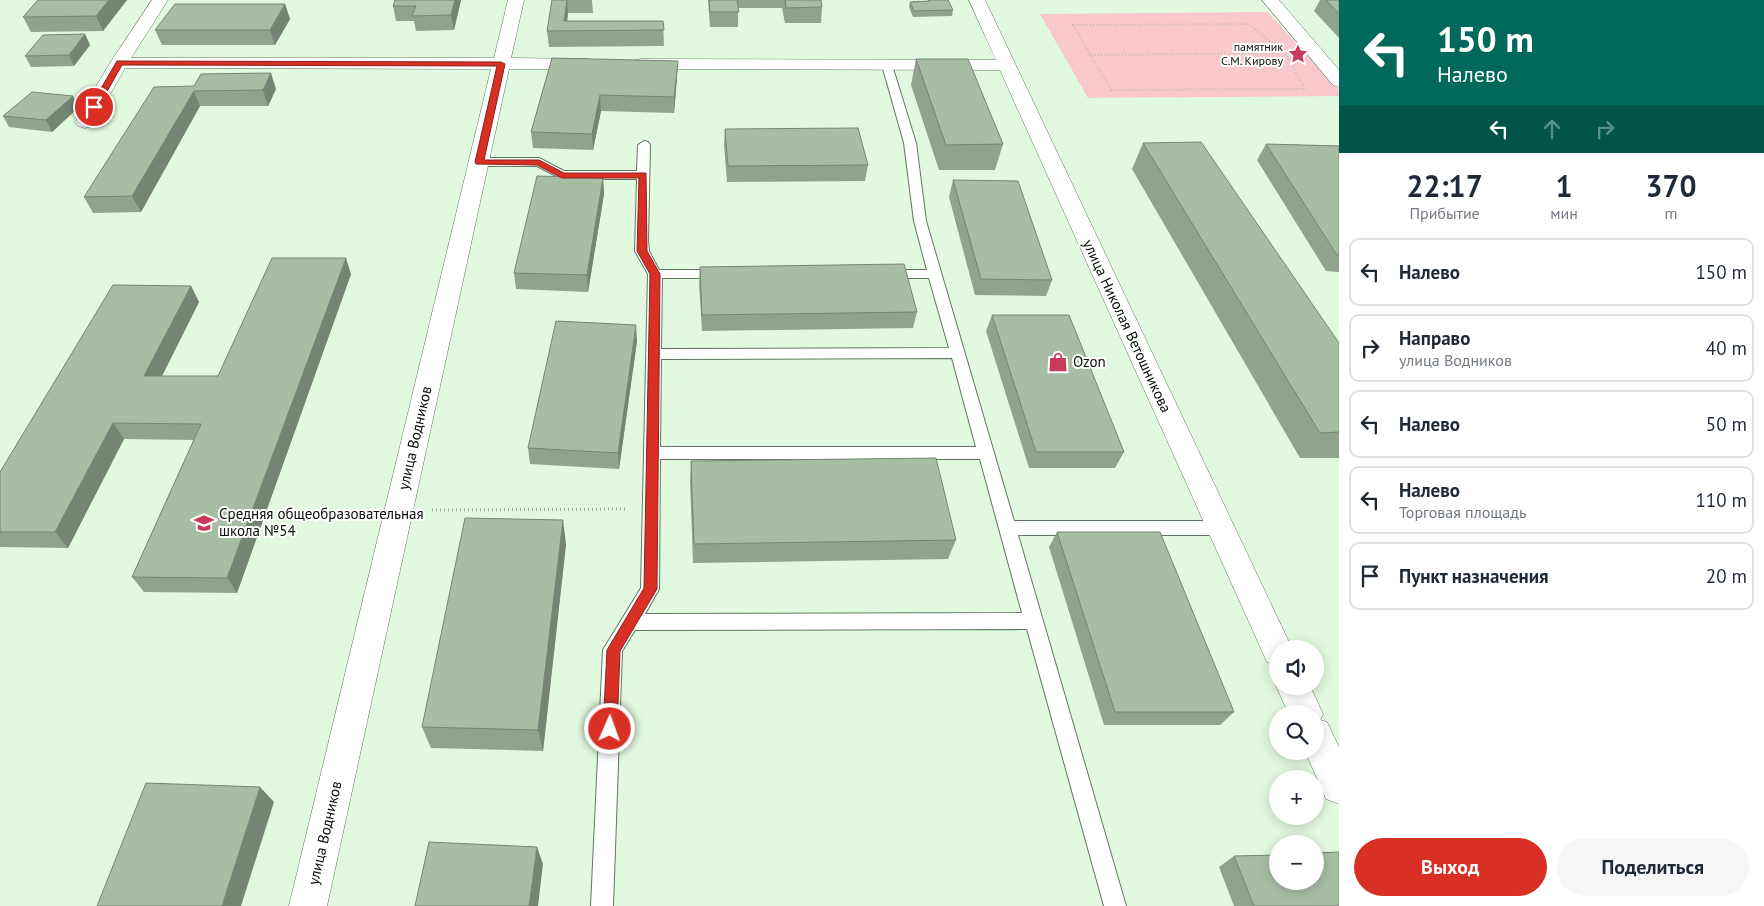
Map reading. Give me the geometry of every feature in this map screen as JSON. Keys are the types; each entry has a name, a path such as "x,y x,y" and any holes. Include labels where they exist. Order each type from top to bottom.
{"street":[{"path":"85,122 119,63 160,0"},
{"name":"улица Водников","path":"308,906 516,0"},
{"name":"улица Николая Ветошникова","path":"977,0 1272,640"},
{"path":"1270,0 1339,81"},
{"path":"119,63 603,64"},
{"path":"623,64 1007,65"},
{"path":"1324,754 1339,786"}],"lane":[{"path":"887,65 910,142 920,221 1115,906"},
{"path":"602,906 613,650 650,589 655,274 642,251 644,145"},
{"path":"479,162 539,162 562,175 643,175"},
{"path":"655,274 732,274"},
{"path":"868,274 935,274"},
{"path":"654,354 958,353"},
{"path":"652,453 986,453"},
{"path":"1008,528 1220,528"},
{"path":"630,622 1034,621"}],"path":[{"path":"1248,24 1285,53 1294,66 1305,89 1112,90 1089,55 1073,25 1248,24"},
{"path":"1089,55 1314,52"},
{"path":"430,510 652,509"}],"shaded area":[{"path":"1268,12 1339,90 1339,96 1088,98 1040,14"}],"building":[{"path":"38,0 109,0 96,16 23,17"},
{"path":"395,0 455,0 451,15 412,16 416,6 393,6"},
{"path":"552,0 567,0 564,21 663,21 664,30 547,31"},
{"path":"709,0 737,0 739,12 710,12"},
{"path":"785,0 821,0 822,7 786,8"},
{"path":"948,0 953,10 914,11 910,2"},
{"path":"1326,0 1339,0 1339,14"},
{"path":"175,4 285,4 270,30 155,30"},
{"path":"85,34 69,55 25,56 43,35"},
{"path":"552,58 678,61 674,97 600,95 592,134 531,132"},
{"path":"916,59 968,59 1003,144 946,145"},
{"path":"271,73 263,90 194,91 132,196 84,197 154,87 194,86 201,74"},
{"path":"32,92 73,96 46,120 3,116"},
{"path":"858,128 868,165 728,166 725,129"},
{"path":"1201,142 1339,343 1339,432 1320,433 1143,143"},
{"path":"1266,144 1339,146 1339,255 1337,255"},
{"path":"537,176 603,178 587,275 514,273"},
{"path":"953,180 1018,181 1052,280 981,279"},
{"path":"272,258 346,258 227,578 132,577 201,424 113,423 55,532 0,532 0,472 113,285 191,286 144,376 218,376"},
{"path":"904,264 917,312 702,315 700,267"},
{"path":"992,315 1069,315 1124,452 1036,452"},
{"path":"556,321 636,325 618,453 528,448"},
{"path":"936,458 956,540 694,544 691,461"},
{"path":"465,518 563,520 538,730 422,727"},
{"path":"1057,532 1160,532 1234,712 1115,712"},
{"path":"146,783 260,787 222,906 97,906"},
{"path":"429,842 537,847 529,906 415,906"},
{"path":"1339,852 1339,906 1254,906 1234,856 1269,855 1269,890 1324,890 1324,853"}],"place":[{"name":"памятник С.М. Кирову","path":"1298,54"},
{"name":"Ozon","path":"1058,362"},
{"name":"Средняя общеобразовательная школа №54","path":"204,523"}],"route":[{"path":"94,107 119,63 501,64 479,162 539,162 562,175 643,175 642,251 655,274 650,589 613,650 610,729"}]}
